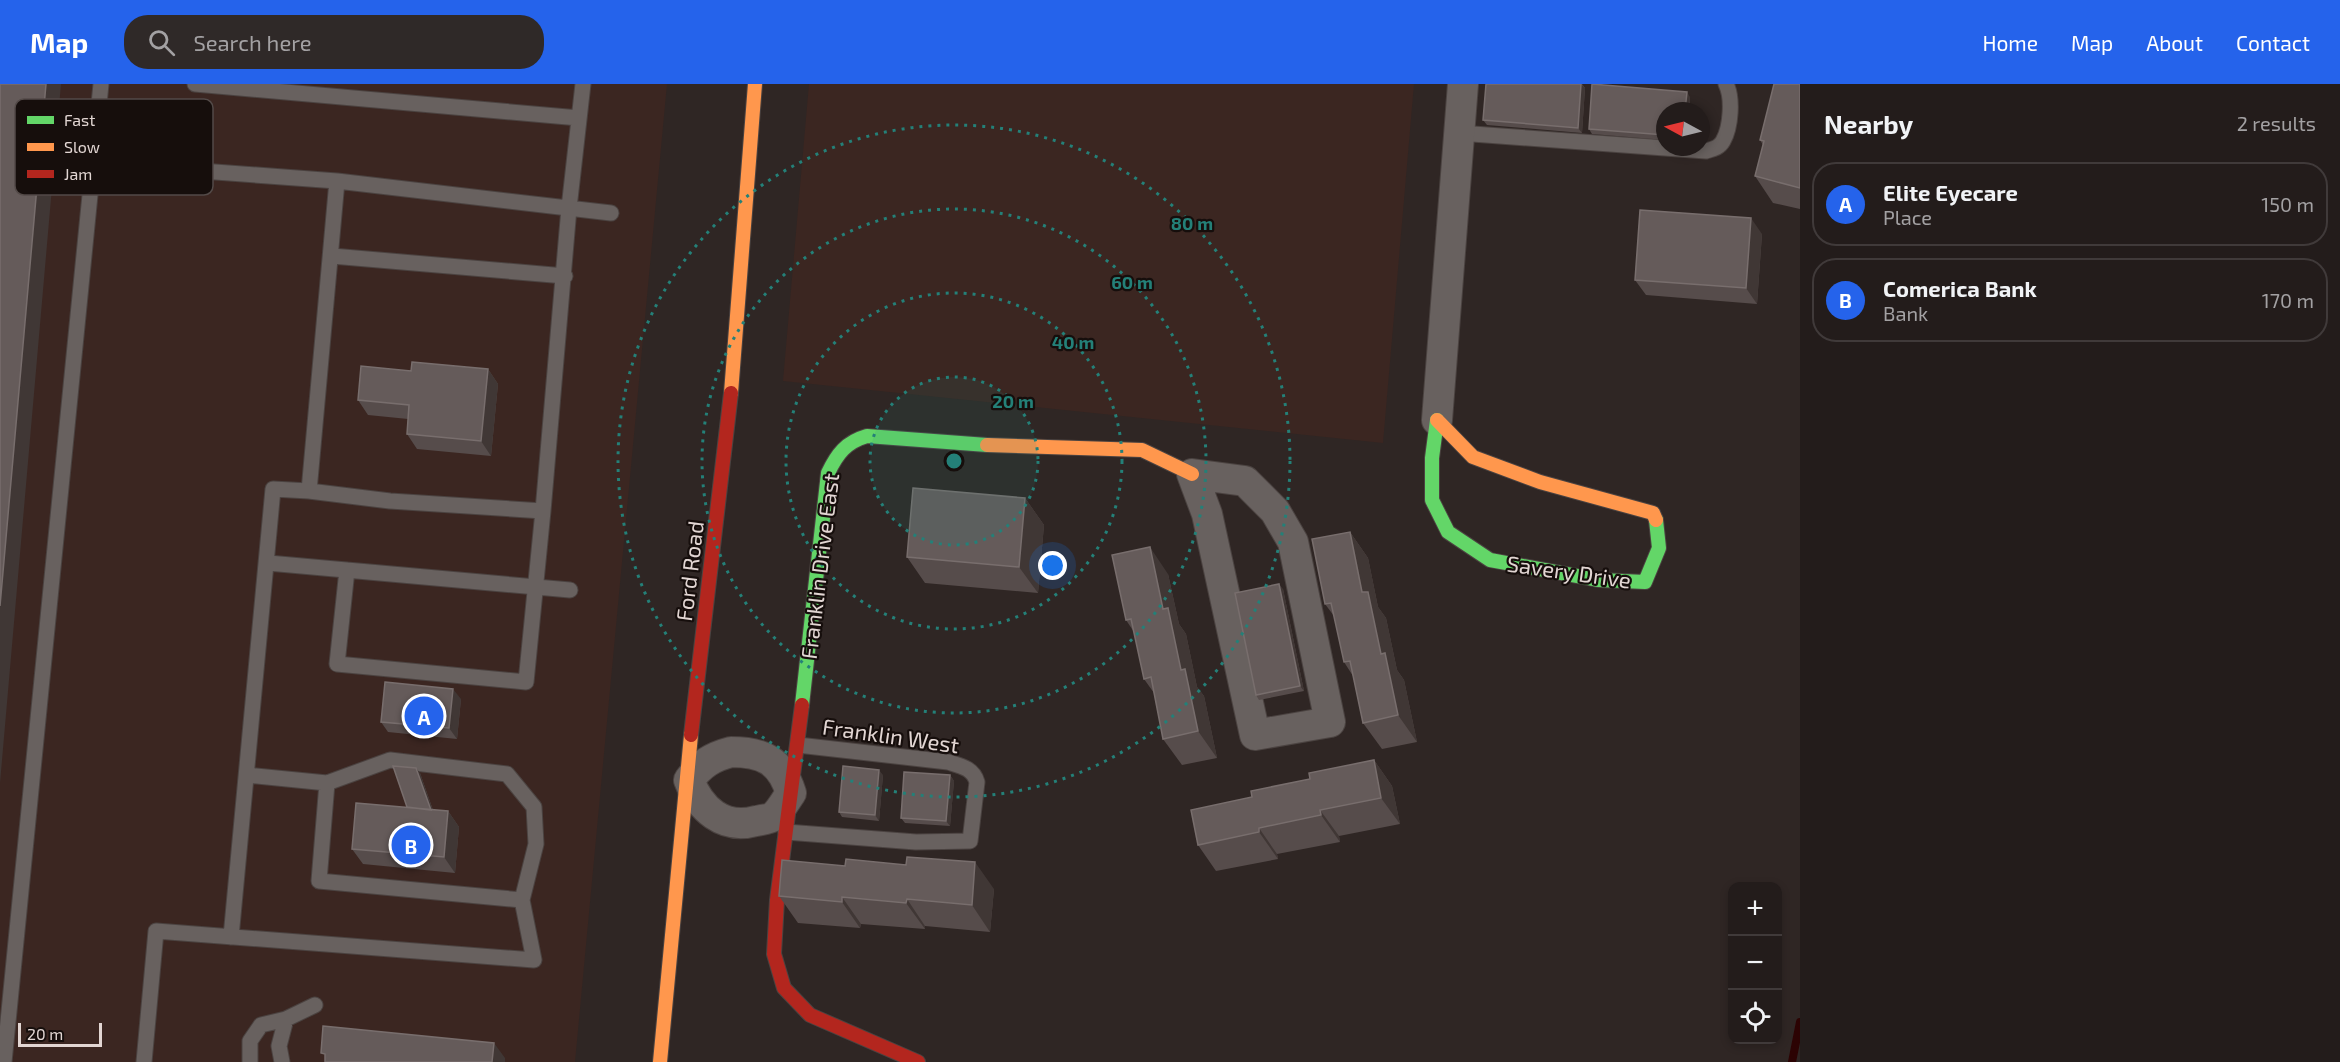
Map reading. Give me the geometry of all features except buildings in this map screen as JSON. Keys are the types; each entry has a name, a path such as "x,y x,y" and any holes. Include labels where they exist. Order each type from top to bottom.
{"street":[{"name":"Ford Road","path":"660,1062 689,780 695,697 732,383 755,84"},
{"name":"Savery Drive","path":"1437,420 1473,457 1540,482 1653,513 1660,526 1660,542 1656,562 1645,582 1599,580 1490,560 1449,532 1432,500 1432,458 1437,420 1463,84"},
{"name":"Franklin Drive East","path":"918,1062 810,1015 784,988 774,954 777,900 798,745 828,473 834,459 851,440 867,436 992,445 1142,450 1192,474 1245,481 1275,511 1293,542 1330,722 1255,735 1207,514 1192,474"},
{"path":"731,752 748,752 769,760 785,774 791,793 774,816 744,824 725,821 708,811 695,797 689,780 700,766 714,757 731,752"}],"lane":[{"path":"100,99 101,84"},
{"path":"195,84 579,118"},
{"path":"347,570 338,664 526,682 565,276 569,208 583,84"},
{"path":"1459,133 1706,151 1717,148 1723,141 1730,115 1726,84"},
{"path":"213,172 336,181 610,213"},
{"path":"309,491 332,256 336,181"},
{"path":"4,1062 90,195"},
{"path":"332,256 565,276"},
{"path":"231,937 268,563 273,489 390,501 543,510"},
{"path":"268,563 570,590"},
{"name":"Franklin West","path":"786,832 916,842 970,841 977,782 975,774 967,768 948,762 798,745"},
{"path":"144,1062 156,931 534,960 522,900 536,844 534,807 507,774 390,760 327,783 247,775"},
{"path":"327,783 319,881 522,900"},
{"path":"250,1062 250,1041 261,1025 286,1018 315,1005"},
{"path":"282,1062 279,1046 286,1018"}],"shaded area":[{"path":"0,84 667,84 575,1062 0,1062"},
{"path":"809,84 1414,84 1383,443 783,381"}],"waterway":[{"path":"1792,1062 1800,1022"}],"traffic: fast":[{"path":"1437,420 1432,458 1432,500 1448,532 1490,560 1599,580 1645,582 1659,548 1656,520"},
{"path":"802,705 828,473 835,460 848,445 867,436 987,445"}],"traffic: slow":[{"path":"731,393 755,84"},
{"path":"1437,420 1473,457 1540,482 1653,513 1656,520"},
{"path":"987,445 1142,450 1192,474"},
{"path":"660,1062 691,735"}],"traffic: jam":[{"path":"691,735 731,393"},
{"path":"802,705 777,900 774,954 784,988 810,1015 918,1062"}],"place":[{"name":"Elite Eyecare","path":"424,716"},
{"name":"Comerica Bank","path":"411,845"}]}
